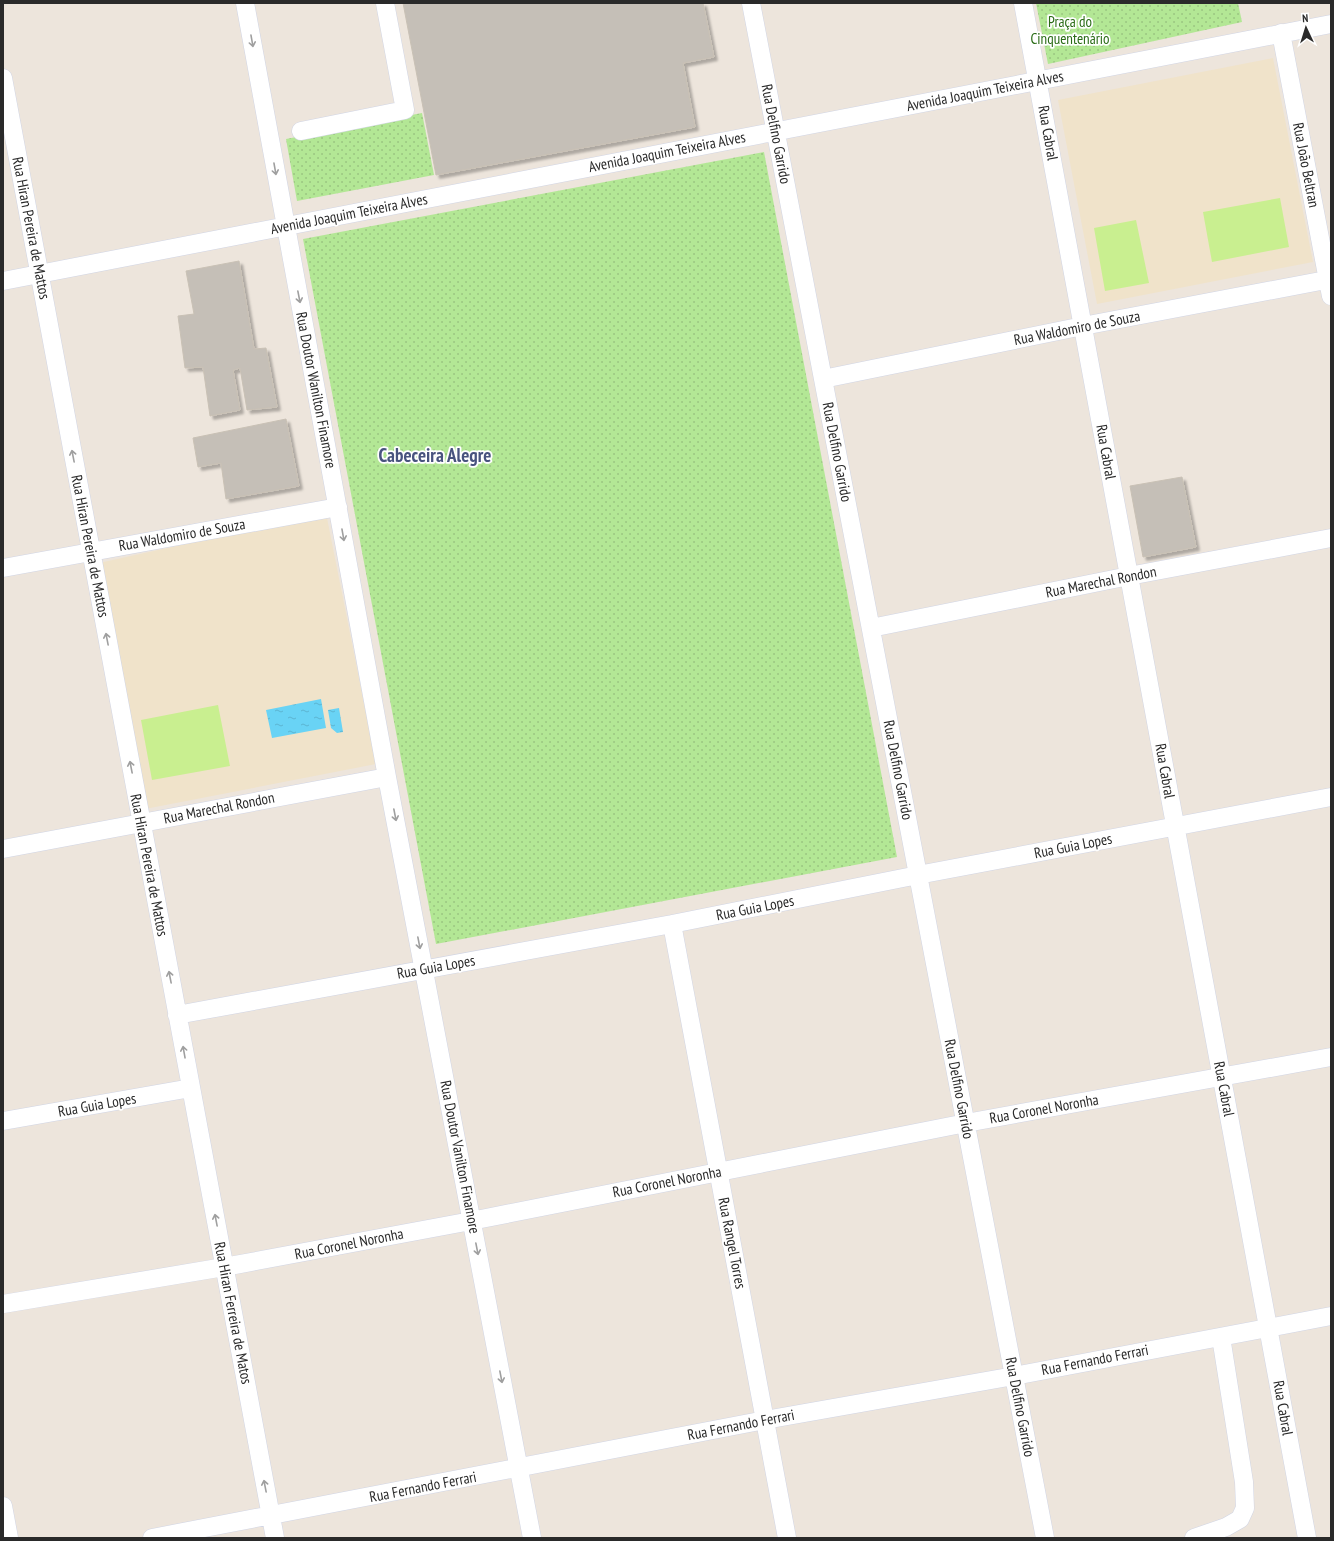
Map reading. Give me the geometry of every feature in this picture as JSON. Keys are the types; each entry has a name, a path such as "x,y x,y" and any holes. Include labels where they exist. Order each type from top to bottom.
{"street":[{"name":"Rua Doutor Wanilton Finamore","path":"245,3 387,777"},
{"path":"301,131 405,110 385,3"},
{"name":"Rua Delfino Garrido","path":"751,3 1045,1538"},
{"name":"Rua Cabral","path":"1024,3 1307,1538"},
{"name":"Avenida Joaquim Teixeira Alves","path":"3,280 1331,24"},
{"name":"Rua João Beltran","path":"1281,33 1330,285"},
{"name":"Rua Hiran Pereira de Mattos","path":"3,78 191,1088"},
{"name":"Rua Waldomiro de Souza","path":"823,379 1083,326 1330,285"},
{"name":"Rua Waldomiro de Souza","path":"3,568 338,507"},
{"name":"Rua Marechal Rondon","path":"871,628 1129,576 1331,538"},
{"name":"Rua Marechal Rondon","path":"3,849 387,777"},
{"name":"Rua Doutor Vanilton Finamore","path":"387,777 532,1538"},
{"name":"Rua Guia Lopes","path":"178,1015 672,924 918,875 1331,797"},
{"name":"Rua Rangel Torres","path":"672,924 787,1538"},
{"name":"Rua Coronel Noronha","path":"3,1304 224,1267 471,1221 966,1123 1331,1057"},
{"name":"Rua Guia Lopes","path":"3,1121 191,1088"},
{"name":"Rua Hiran Ferreira de Matos","path":"191,1088 275,1538"},
{"name":"Rua Fernando Ferrari","path":"152,1538 765,1420 1014,1376 1331,1316"},
{"path":"1194,1538 1226,1527 1235,1522 1240,1519 1245,1508 1244,1482 1221,1337"},
{"path":"3,1506 9,1538"}],"shaded area":[{"path":"1273,58 1313,262 1097,304 1058,100"},
{"path":"326,513 376,764 145,809 99,563"}],"green space":[{"name":"Praça do Cinquentenário","path":"1036,3 1238,3 1242,22 1048,64"},
{"path":"422,113 434,175 297,201 286,139"},
{"path":"764,152 897,857 436,944 303,239"},
{"path":"1280,198 1289,247 1212,262 1203,212"},
{"path":"1136,220 1149,283 1105,291 1094,228"},
{"path":"218,705 230,766 152,780 141,720"}],"water":[{"path":"321,699 326,728 272,738 266,710"},
{"path":"339,708 343,732 337,733 331,728 328,710"}],"building":[{"path":"403,3 703,3 714,57 683,63 695,127 436,175"},
{"path":"239,261 254,349 266,348 277,407 247,410 240,368 233,370 240,410 210,416 203,367 185,368 178,316 194,314 186,271"},
{"path":"286,419 299,486 226,499 221,463 198,467 193,438"},
{"path":"1182,477 1196,547 1143,557 1130,486"}],"district":[{"name":"Cabeceira Alegre","path":"435,455"}]}
